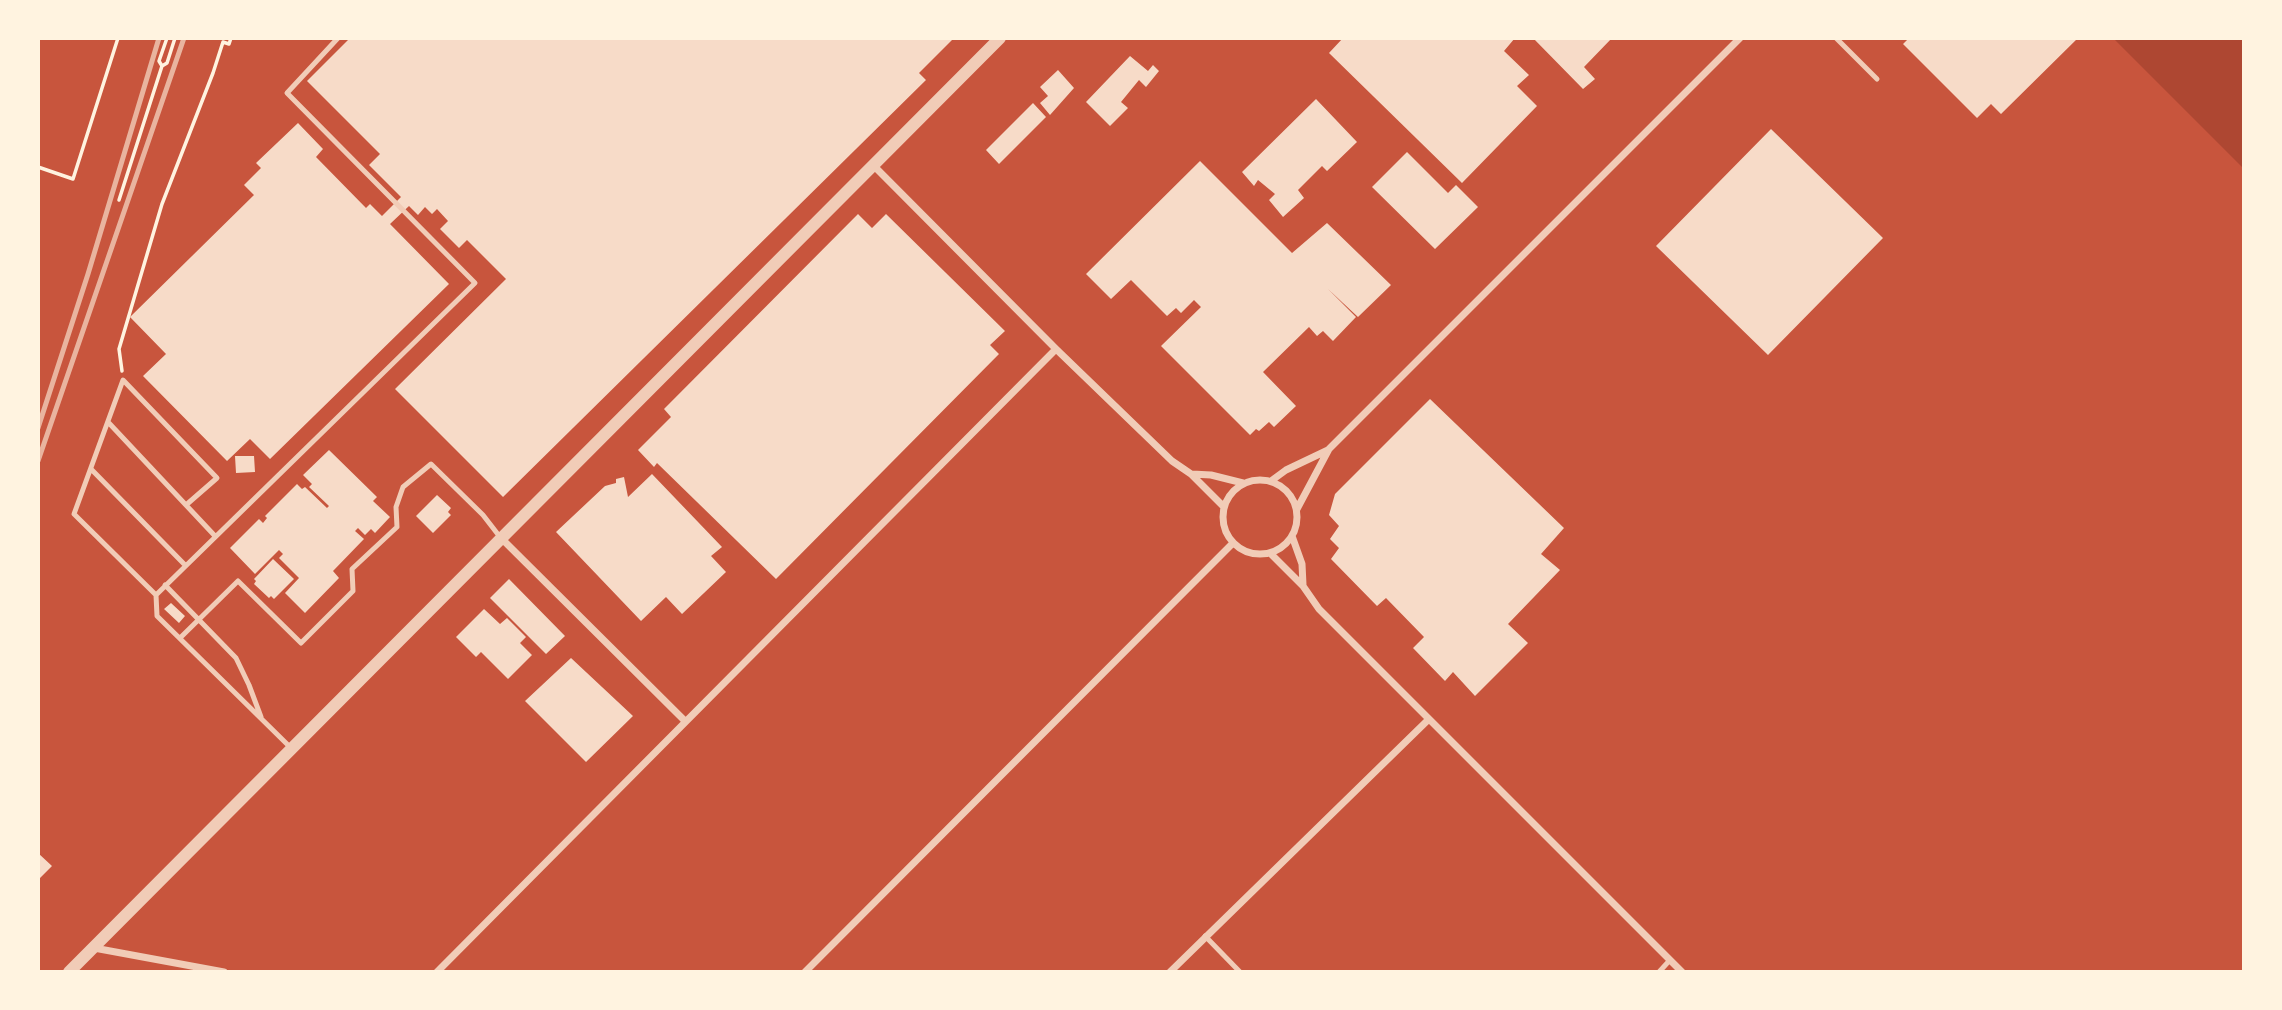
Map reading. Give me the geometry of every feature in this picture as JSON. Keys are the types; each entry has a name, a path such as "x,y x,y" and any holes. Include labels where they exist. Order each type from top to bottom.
{"street":[{"path":"69,971 1000,38"},
{"path":"1243,483 1228,497 1224,507 1223,526 1233,543 1250,553 1270,553 1279,549 1292,536 1297,509 1329,449 1740,38"},
{"path":"873,165 1055,349 1171,461 1191,474 1224,507"},
{"path":"437,971 1055,349"},
{"path":"1271,481 1286,470 1329,449"},
{"path":"1191,474 1211,475 1243,483 1262,479 1271,481 1287,491 1297,509"},
{"path":"1292,536 1302,564 1304,586"},
{"path":"500,537 685,721"},
{"path":"805,971 1233,543"},
{"path":"1270,553 1304,586 1319,609 1682,971"},
{"path":"1170,971 1429,719"},
{"path":"93,948 224,971"}],"lane":[{"path":"156,595 475,283 287,93 338,38"},
{"path":"1836,38 1877,79"},
{"path":"186,505 216,478 123,380 74,514 156,595 157,616 291,748"},
{"path":"108,422 215,536"},
{"path":"180,638 238,581 301,643 353,591 352,569 397,527 396,507 403,487 431,464 483,515 500,537"},
{"path":"91,469 185,565"},
{"path":"165,585 236,658 262,720"},
{"path":"1205,936 1240,971"},
{"path":"1659,971 1670,960"}],"path":[{"path":"38,167 73,179 118,38"},
{"path":"123,380 119,349 162,204 223,42 229,44 231,38"},
{"path":"162,66 159,61 170,39"},
{"path":"119,200 162,66 167,63 170,39"}],"shaded area":[{"path":"2114,39 2243,39 2243,168"}],"building":[{"path":"350,38 954,38 919,73 926,80 503,497 395,389 506,279 467,240 459,248 440,229 448,221 437,209 432,214 425,207 418,215 409,206 390,224 449,284 270,459 250,439 227,461 143,376 166,354 130,317 254,195 244,185 261,168 256,163 298,123 323,149 316,157 366,208 370,204 382,216 401,197 369,165 380,154 307,81"},
{"path":"1343,38 1515,38 1504,51 1529,75 1517,86 1537,106 1462,183 1329,53"},
{"path":"1533,38 1612,38 1584,67 1595,79 1583,89"},
{"path":"1909,38 2078,38 2001,114 1991,104 1977,118 1903,44"},
{"path":"1130,56 1148,71 1153,65 1159,71 1146,87 1139,80 1121,102 1128,108 1110,126 1086,102"},
{"path":"1058,70 1074,88 1050,115 1040,103 1048,96 1040,87"},
{"path":"1316,99 1357,142 1327,171 1322,166 1298,190 1304,198 1283,217 1269,200 1275,194 1258,180 1254,186 1242,172"},
{"path":"1033,103 1046,117 999,164 986,150"},
{"path":"1771,129 1883,238 1768,355 1656,246"},
{"path":"1407,152 1448,193 1456,185 1478,207 1435,249 1372,187"},
{"path":"1200,161 1292,253 1327,223 1391,285 1358,317 1328,289 1356,317 1333,341 1323,331 1317,336 1309,327 1263,372 1296,406 1274,427 1269,422 1250,435 1161,346 1201,307 1194,300 1181,313 1176,308 1167,316 1131,280 1111,299 1086,274"},
{"path":"858,214 872,228 886,214 1005,331 990,345 999,354 776,579 657,463 654,467 638,450 671,417 664,409"},
{"path":"1430,399 1564,528 1541,554 1560,570 1508,624 1528,643 1475,696 1453,672 1445,681 1413,648 1424,637 1386,598 1377,606 1331,559 1339,548 1330,539 1339,526 1329,515 1335,494"},
{"path":"329,450 377,497 373,501 390,517 375,533 371,529 365,535 358,528 355,531 364,539 333,571 339,578 305,613 285,593 299,578 279,558 283,554 279,550 255,574 230,548 259,519 263,523 267,518 265,516 297,484 302,489 305,487 327,508 329,506 309,487 312,484 303,475"},
{"path":"235,456 254,456 255,472 236,473"},
{"path":"652,474 722,547 711,556 726,572 682,614 666,597 641,621 556,532 605,486 616,483 616,479 624,477 628,497"},
{"path":"437,495 451,508 448,512 451,515 433,533 416,516"},
{"path":"273,559 294,579 274,599 271,596 269,598 254,584 254,579"},
{"path":"509,579 565,636 546,654 490,598"},
{"path":"171,603 185,616 179,623 164,609"},
{"path":"484,609 500,624 507,618 526,637 520,643 532,655 508,679 481,652 476,657 456,637"},
{"path":"571,658 633,716 586,762 525,701"},
{"path":"38,853 52,866 38,880"}],"railway":[{"path":"38,428 88,274 159,38"},
{"path":"38,461 184,38"}]}
